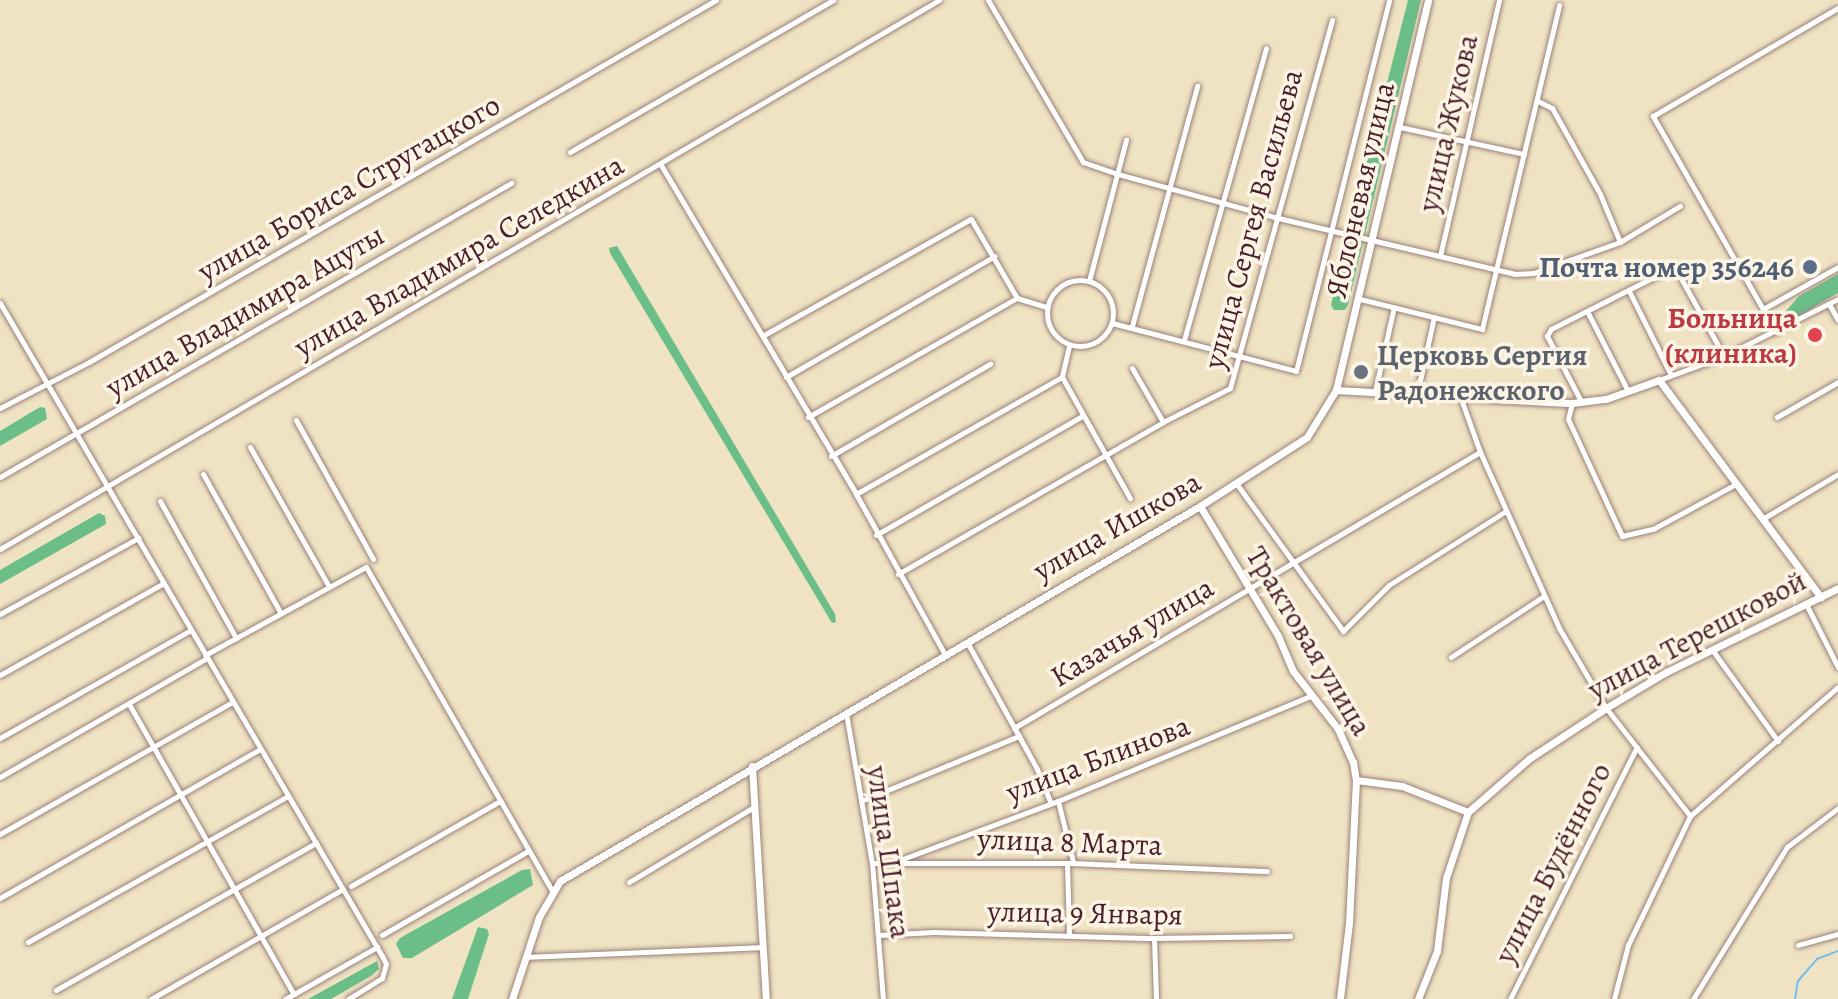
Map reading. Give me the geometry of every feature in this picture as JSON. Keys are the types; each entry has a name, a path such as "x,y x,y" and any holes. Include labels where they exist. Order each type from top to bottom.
{"street":[{"name":"улица Бориса Стругацкого","path":"0,408 716,0"},
{"path":"570,152 833,0"},
{"name":"улица Владимира Селедкина","path":"0,549 939,0"},
{"path":"988,0 1083,162 1118,174 1274,217 1497,271 1533,273 1620,242 1680,206"},
{"path":"1112,323 1296,371 1389,0"},
{"name":"Яблоневая улица","path":"1336,390 1360,299 1428,0"},
{"name":"улица Жукова","path":"1440,256 1499,0"},
{"path":"1360,299 1482,329 1559,5"},
{"path":"1776,332 1653,116 1838,8"},
{"name":"улица Сергея Васильева","path":"898,574 1163,422 1230,388 1274,217 1332,20"},
{"path":"1184,340 1266,48"},
{"path":"1132,326 1197,86"},
{"path":"1538,101 1552,108 1600,194 1620,242"},
{"path":"1400,127 1524,154"},
{"path":"1089,281 1126,140"},
{"path":"661,165 764,335 944,653"},
{"name":"улица Владимира Ацуты","path":"0,477 511,183"},
{"path":"764,335 971,219 1017,298 1047,307"},
{"path":"786,377 995,256"},
{"path":"1763,309 1838,267"},
{"path":"1582,403 1547,336 1551,329 1670,269 1677,271 1724,356"},
{"path":"1089,281 1105,290 1111,299 1112,323 1095,343 1069,346 1048,322 1047,307 1061,287 1089,281"},
{"path":"1629,291 1671,375"},
{"path":"808,417 1017,298"},
{"path":"1336,390 1582,403 1628,391 1724,356 1838,299"},
{"path":"0,303 386,964 382,978 348,999"},
{"path":"1829,304 1838,320"},
{"path":"1375,391 1394,307"},
{"path":"1588,313 1628,391"},
{"path":"1417,394 1434,317"},
{"path":"1069,346 1062,377 1130,498"},
{"path":"831,456 990,364"},
{"path":"1132,368 1163,422"},
{"path":"856,494 1062,377"},
{"path":"1659,380 1821,597"},
{"path":"1777,417 1838,382"},
{"name":"улица Ишкова","path":"512,999 552,891 580,868 1200,506 1307,437 1336,390"},
{"path":"1460,396 1480,452 1544,596 1606,708 1690,816"},
{"path":"1572,403 1568,419 1622,536 1653,529 1736,484"},
{"path":"876,535 1082,416"},
{"path":"0,777 361,567 374,556 296,420"},
{"path":"250,447 328,585"},
{"name":"Казачья улица","path":"1014,728 1480,452"},
{"path":"203,474 280,612"},
{"path":"1764,518 1838,474"},
{"name":"Трактовая улица","path":"1236,483 1343,631 1389,585 1506,511"},
{"path":"160,501 236,638"},
{"name":"Трактовая улица","path":"1200,506 1310,696 1338,729 1350,755 1356,780 1347,958 1340,999"},
{"path":"0,614 138,538"},
{"path":"361,567 369,569 552,891"},
{"path":"0,675 164,583"},
{"name":"улица Терешковой","path":"1468,812 1530,758 1606,708 1666,672 1838,588"},
{"path":"1451,657 1544,596"},
{"path":"1806,604 1838,667"},
{"path":"0,738 191,630"},
{"path":"967,641 1019,736 1050,802"},
{"path":"1713,651 1778,741"},
{"path":"1614,999 1628,945 1690,816 1838,687"},
{"name":"улица Блинова","path":"900,860 1058,801 1310,696"},
{"path":"0,834 232,702"},
{"path":"129,704 294,994"},
{"name":"улица Шпака","path":"846,712 872,863 883,999"},
{"path":"861,801 1019,736"},
{"name":"улица Будённого","path":"1510,999 1637,747"},
{"path":"0,898 260,749"},
{"path":"752,766 766,999"},
{"path":"1356,780 1402,786 1468,812 1446,878 1437,951 1418,999"},
{"path":"28,942 288,796"},
{"path":"351,886 500,801"},
{"path":"1058,801 1070,863 1069,935"},
{"path":"629,882 755,807"},
{"path":"1693,999 1787,847 1838,808"},
{"path":"56,990 316,843"},
{"path":"382,935 528,851"},
{"name":"улица 8 Марта","path":"872,863 900,860 1070,863 1267,871"},
{"path":"151,999 343,889"},
{"name":"улица 9 Января","path":"879,935 933,932 1154,938 1290,936"},
{"path":"1798,945 1838,934"},
{"path":"1154,938 1156,999"},
{"path":"285,999 377,947"},
{"path":"525,958 763,947"}],"green space":[{"path":"1408,0 1421,0 1348,305 1345,310 1334,310 1331,305"},
{"path":"617,246 835,614 836,622 832,623 610,253 609,248"},
{"path":"1838,274 1838,293 1783,325 1779,319 1799,296"},
{"path":"40,407 45,408 47,419 0,446 0,431"},
{"path":"99,513 105,516 106,524 0,584 0,570"},
{"path":"530,869 533,885 412,958 403,958 396,944 400,938 522,870"},
{"path":"478,927 487,929 489,934 468,999 452,999"},
{"path":"377,961 379,969 371,976 331,999 308,999"}],"waterway":[{"path":"1795,999 1798,981 1817,959 1838,951"}],"place":[{"name":"Почта номер 356246","path":"1810,267"},
{"name":"Больница (клиника)","path":"1815,335"},
{"name":"Церковь Сергия Радонежского","path":"1361,372"}]}
